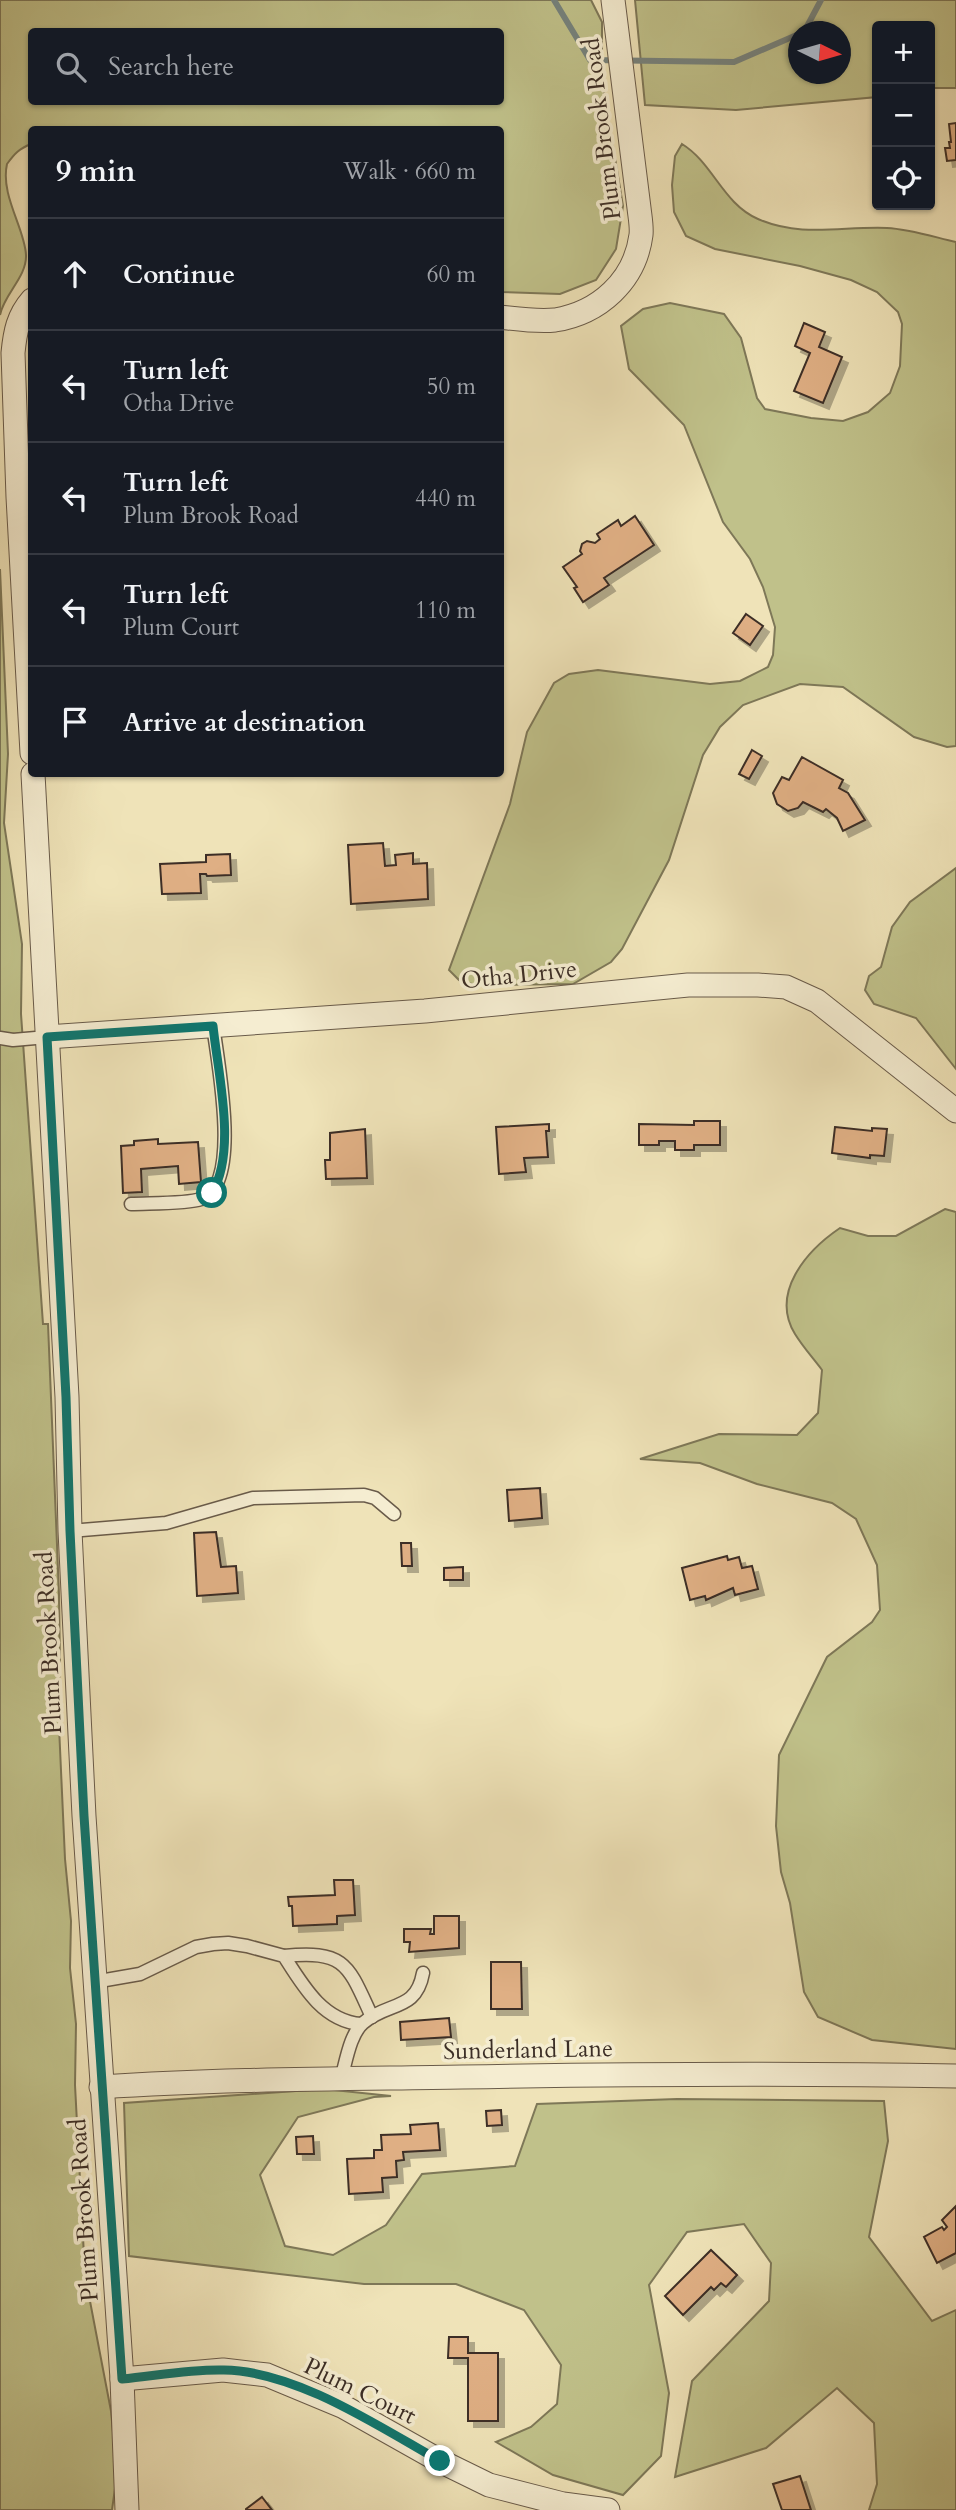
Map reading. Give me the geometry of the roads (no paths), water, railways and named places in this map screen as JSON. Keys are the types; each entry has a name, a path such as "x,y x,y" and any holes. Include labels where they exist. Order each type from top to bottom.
{"street":[{"name":"Plum Brook Road","path":"504,317 553,320 580,314 604,300 623,283 634,261 641,235 639,208 613,0"},
{"path":"28,304 15,330 13,353 28,680"},
{"name":"Plum Brook Road","path":"33,777 94,1982 122,2379 127,2510"},
{"name":"Otha Drive","path":"47,1037 425,1011 688,985 786,987 817,1001 956,1111"},
{"name":"Sunderland Lane","path":"101,2087 197,2081 341,2079 765,2074 956,2076"},
{"name":"Plum Court","path":"122,2379 223,2370 267,2375 344,2407 489,2485 563,2504 608,2510"}],"lane":[{"path":"131,1204 201,1199 212,1193 220,1180 224,1164 225,1134 213,1026"},
{"path":"0,1038 13,1040 47,1037"},
{"path":"70,1531 166,1523 253,1498 364,1496 375,1498 394,1514"},
{"path":"94,1982 140,1974 197,1947 213,1944 247,1946 284,1956 321,1955 334,1958 349,1973 366,2021 341,2079"},
{"path":"284,1956 317,2002 347,2023 366,2021 411,1999 420,1988 423,1973"}],"waterway":[{"path":"554,0 590,60 734,62 788,39"},
{"path":"810,21 821,0"}]}
